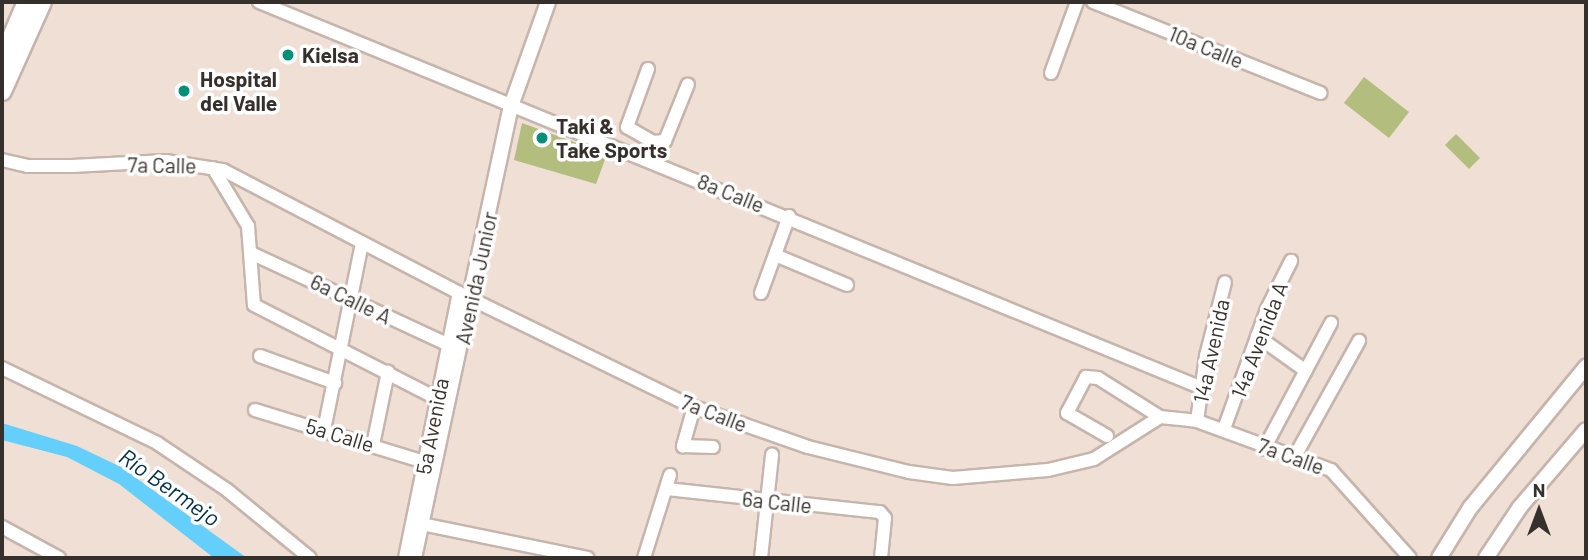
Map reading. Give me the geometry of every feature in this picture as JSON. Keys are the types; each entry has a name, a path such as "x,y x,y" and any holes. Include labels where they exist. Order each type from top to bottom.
{"highway":[{"path":"2,60 27,2"},
{"path":"2,91 42,2"}],"main road":[{"name":"Avenida Junior","path":"414,558 466,296 511,106 548,2"},
{"path":"1438,558 1470,508 1586,367"},
{"path":"1486,558 1520,507 1586,430"}],"street":[{"name":"8a Calle","path":"259,2 789,216 1202,388"},
{"path":"1051,73 1077,2"},
{"name":"10a Calle","path":"1093,2 1320,93"},
{"path":"648,69 627,122 628,130 636,134 665,141 688,84"},
{"path":"628,152 636,134"},
{"name":"7a Calle","path":"2,160 61,166 166,161 214,168 466,296 694,407 856,461 953,478 998,477 1094,459 1160,417 1226,424 1267,443 1297,452 1331,470 1410,558"},
{"path":"214,168 248,226 253,254 253,301 258,309 342,348 436,398"},
{"path":"761,293 789,216"},
{"path":"324,430 362,243"},
{"name":"6a Calle A","path":"253,254 449,345"},
{"path":"775,255 847,285"},
{"name":"14a Avenida A","path":"1226,424 1257,336 1291,261"},
{"name":"14a Avenida","path":"1197,421 1225,282"},
{"name":"5a Avenida","path":"405,558 436,398 449,345 466,296"},
{"path":"1267,443 1331,323"},
{"path":"1257,336 1306,371"},
{"path":"1297,452 1359,341"},
{"path":"260,356 335,383"},
{"path":"2,368 157,443 227,490 310,558"},
{"path":"373,445 388,373"},
{"path":"1107,436 1067,413 1086,377 1098,378 1160,417"},
{"path":"694,407 683,446 713,447"},
{"name":"5a Calle","path":"255,410 425,461"},
{"path":"761,558 772,455"},
{"path":"644,558 670,475"},
{"name":"6a Calle","path":"667,489 880,512 886,518 881,558"},
{"path":"422,524 588,558"},
{"path":"2,527 59,558"}],"green space":[{"path":"1364,77 1409,112 1389,138 1344,103"},
{"name":"Taki & Take Sports","path":"522,123 607,154 596,184 514,160"},
{"path":"1456,134 1480,158 1469,169 1445,145"}],"water":[{"path":"2,423 77,446 121,467 247,558 214,558 119,484 67,457 2,440"}],"place":[{"name":"Kielsa","path":"288,55"},
{"name":"Hospital del Valle","path":"184,91"},
{"name":"Taki & Take Sports","path":"542,138"}],"water label":[{"name":"Río Bermejo","path":"170,487"}]}
